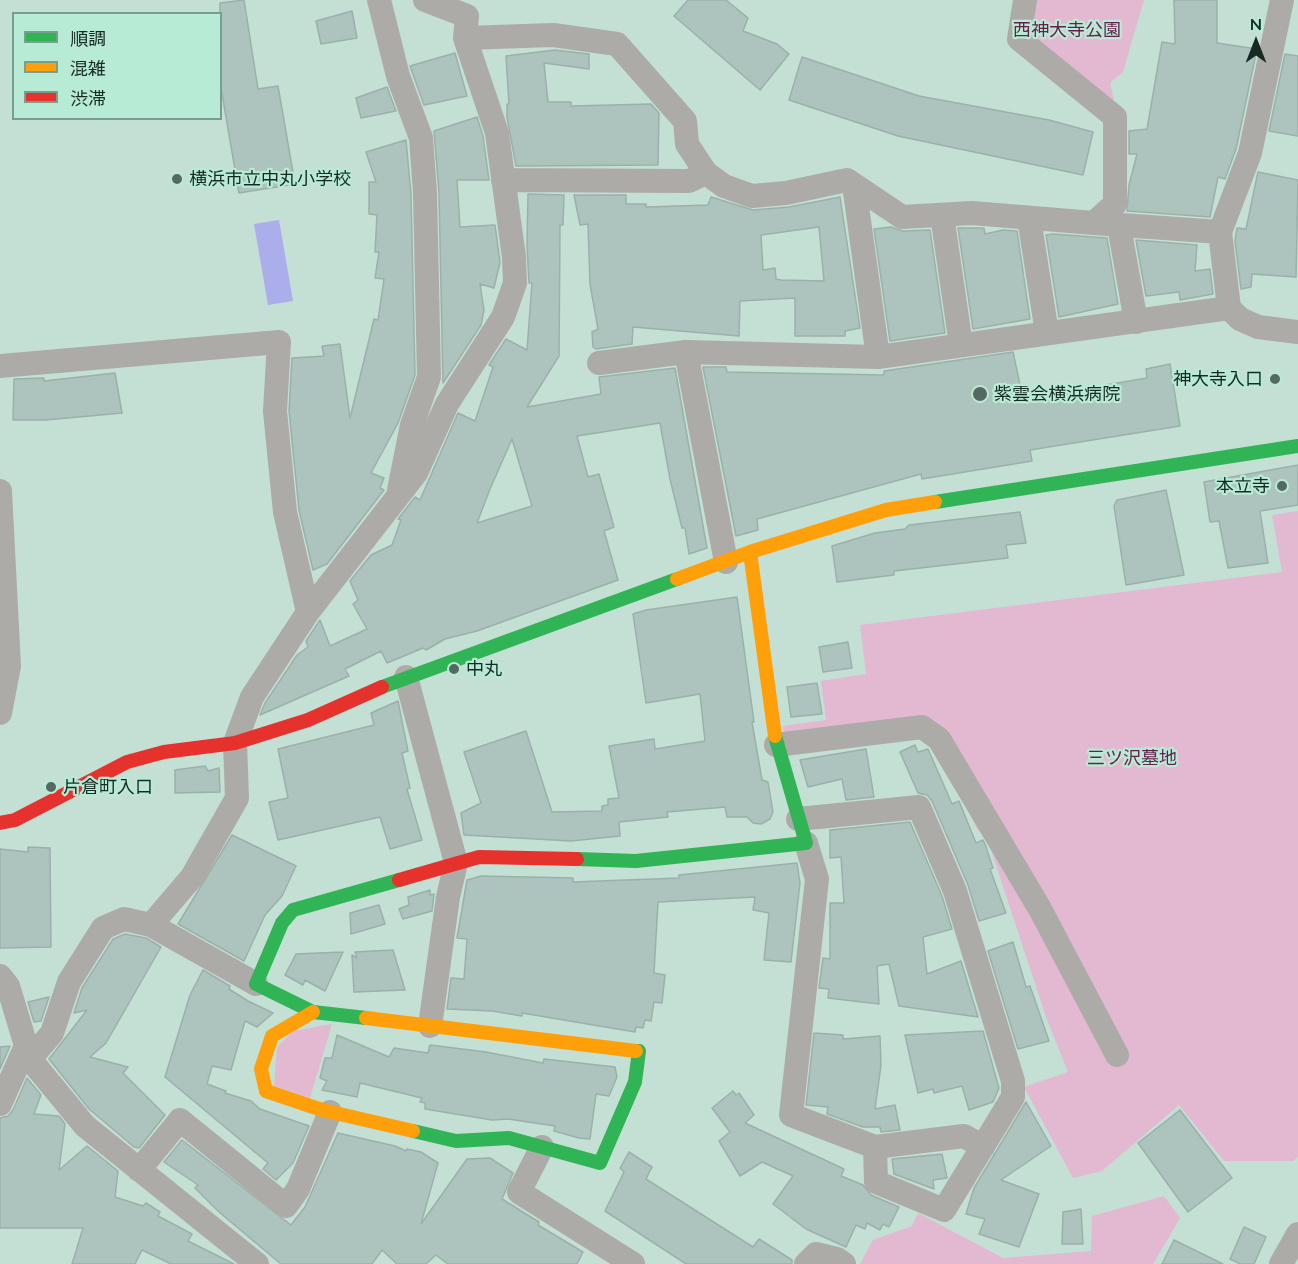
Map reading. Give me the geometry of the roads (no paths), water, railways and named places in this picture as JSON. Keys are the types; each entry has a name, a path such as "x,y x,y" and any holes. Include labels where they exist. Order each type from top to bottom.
{"street":[{"path":"379,0 398,76 421,138 425,205 429,377 412,425 398,495"},
{"path":"151,925 192,877 237,798 235,743 252,697 308,612 416,474 447,404 504,317 515,283 514,257 497,133 465,38 467,16 425,0"},
{"path":"1025,0 1019,39 1115,117 1115,204 1094,223"},
{"path":"1282,0 1250,153 1220,232 1229,308 1240,319 1258,327 1298,332"},
{"path":"465,38 553,35 617,44 686,121 687,144 706,173 724,186 752,196 786,193 847,180 902,217 972,213 1220,232"},
{"path":"504,180 689,181 706,173"},
{"path":"854,185 878,357"},
{"path":"942,215 961,345"},
{"path":"1029,218 1047,333"},
{"path":"1119,226 1136,322"},
{"path":"599,363 686,352 878,357 1229,308"},
{"path":"0,366 279,342 275,411 285,512 308,612"},
{"path":"686,352 726,562"},
{"path":"0,823 15,820 127,762 164,752 235,743 308,720 406,677 750,552 886,510 1298,446"},
{"path":"0,490 9,666 0,713"},
{"path":"750,552 776,745 817,879 791,1114 875,1147 964,1136 983,1147"},
{"path":"406,677 456,863 448,897 430,1026"},
{"path":"776,745 922,727 939,739 1040,909 1117,1055"},
{"path":"798,819 919,807 955,891 1013,1081 1013,1097 944,1210 876,1182 875,1147"},
{"path":"255,984 282,923 293,910 479,857 636,861 806,843"},
{"path":"0,1104 28,1053 52,1033 69,982 103,928 124,919 151,925 255,984 313,1012 639,1051 635,1082 600,1163 509,1138 456,1141 330,1112 266,1091 261,1069 272,1036 313,1012"},
{"path":"0,976 8,986 28,1053 85,1126 257,1264"},
{"path":"140,1170 180,1120 286,1206 298,1189 330,1112"},
{"path":"542,1147 519,1192 633,1264"},
{"path":"1281,1264 1298,1234"},
{"path":"806,1264 816,1254 837,1259 844,1264"}],"water":[{"path":"279,220 293,301 268,305 254,224"}],"place":[{"name":"横浜市立中丸小学校","path":"177,179"},
{"name":"神大寺入口","path":"1275,379"},
{"name":"紫雲会横浜病院","path":"980,394"},
{"name":"本立寺","path":"1282,486"},
{"name":"中丸","path":"454,669"},
{"name":"片倉町入口","path":"51,787"}],"park label":[{"name":"西神大寺公園","path":"1067,30"},
{"name":"三ツ沢墓地","path":"1132,758"}]}
